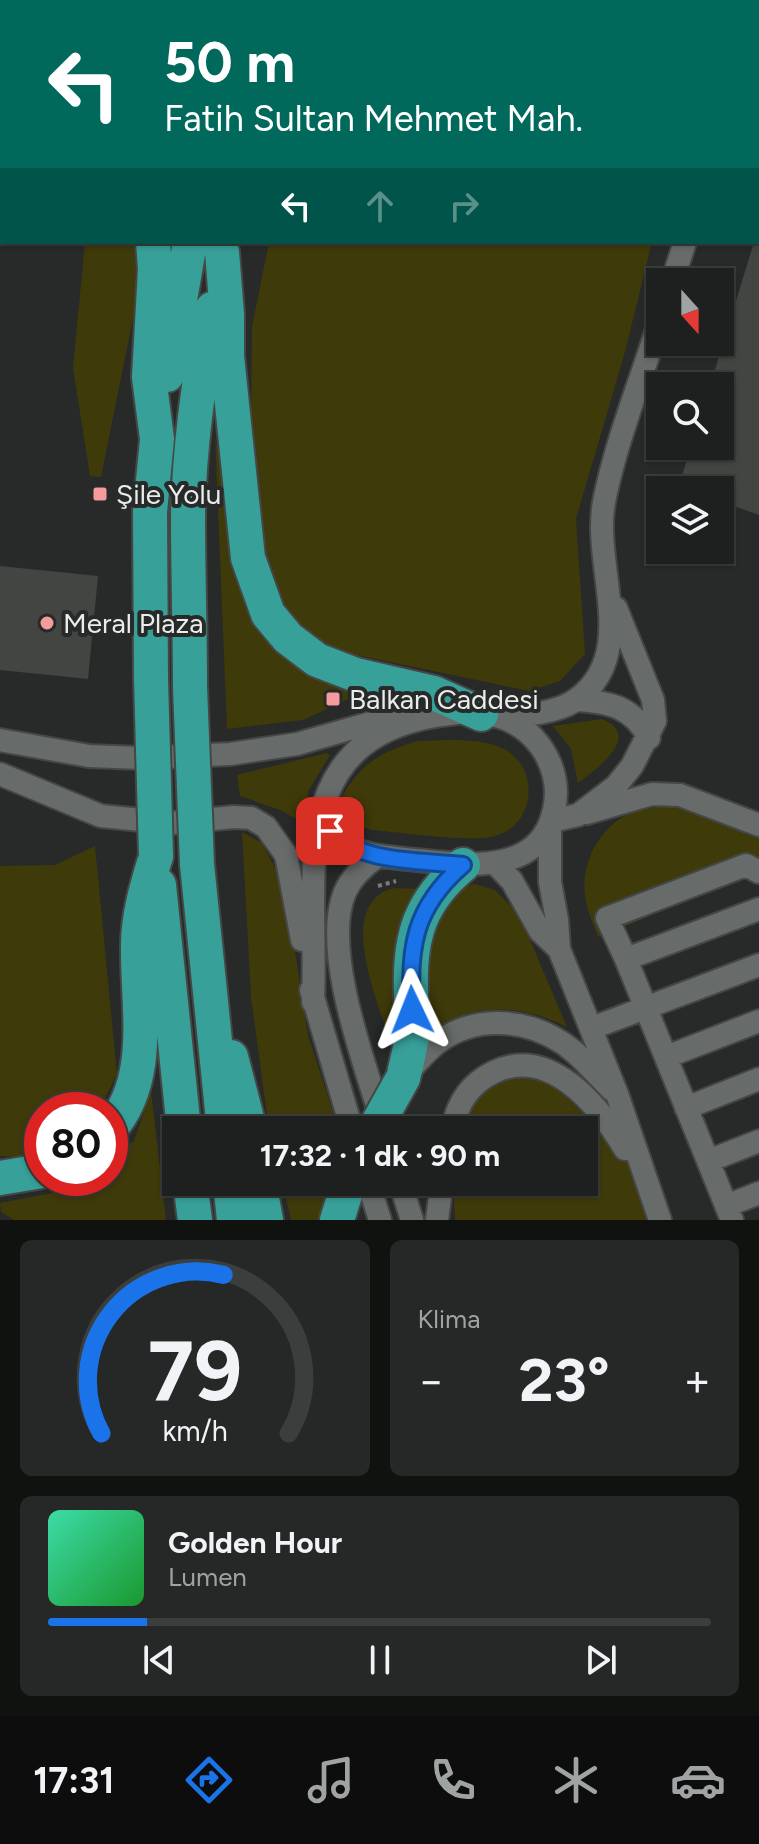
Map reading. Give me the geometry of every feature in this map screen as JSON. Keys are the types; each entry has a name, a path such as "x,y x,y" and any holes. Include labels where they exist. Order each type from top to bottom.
{"highway":[{"path":"153,244 155,269 149,377 157,439"},
{"path":"183,1116 156,856 150,512 157,439 190,244"},
{"path":"222,1116 197,864 190,687 188,513 201,364 224,247"},
{"path":"224,247 227,356 248,558 268,614 288,638 317,660 356,675 434,693 494,716"},
{"path":"128,1101 138,1064 138,944 142,901 156,856"},
{"path":"382,1116 403,1078 413,1026 410,960 416,930 426,904 436,890 479,864"},
{"path":"210,1009 234,1064 247,1116"},
{"path":"0,1178 24,1176"},
{"path":"192,1196 195,1220"},
{"path":"231,1196 234,1220"},
{"path":"262,1196 266,1220"},
{"path":"337,1220 349,1196"}],"street":[{"path":"677,268 684,244"},
{"path":"313,1002 314,865 328,788 351,754 375,737 432,717 453,713 494,716 552,710 577,700 606,664 611,630 601,532 604,504 649,356"},
{"path":"578,815 616,786 649,738 655,721 653,700 606,579"},
{"path":"577,700 620,706 634,716 649,738"},
{"path":"0,740 89,756 185,756 262,751 399,715 432,717"},
{"path":"494,716 525,728 549,759 556,781 551,822 550,882 559,949 617,1094 660,1220"},
{"path":"0,774 101,816 172,823 251,818 266,827 282,846 290,866 313,1002 348,1116"},
{"path":"324,804 330,831 340,842 378,856 479,864 529,850 551,822 652,794 680,795 759,825"},
{"path":"378,856 363,866 345,893 339,934 346,1000 380,1116"},
{"path":"479,864 512,881 540,931 559,949"},
{"path":"759,872 746,865 607,918 729,1213 759,1193"},
{"path":"626,959 759,909"},
{"path":"592,1028 759,965"},
{"path":"666,1057 759,1021"},
{"path":"403,1078 436,1044 457,1031 480,1024 503,1022 524,1024 563,1043 617,1094"},
{"path":"457,1116 465,1094 481,1079 501,1069 520,1065 553,1072 572,1085 609,1122 647,1185"},
{"path":"686,1108 759,1079"},
{"path":"708,1161 759,1141"},
{"path":"364,1196 380,1220"},
{"path":"404,1196 412,1220"},
{"path":"437,1220 440,1196"}],"shaded area":[{"path":"85,244 138,244 137,299 101,477 90,476 73,368"},
{"path":"269,244 652,244 625,352 576,519 585,654 560,681 529,691 337,651 288,617 266,556 251,414 252,327"},
{"path":"215,437 243,573 368,690 303,720 227,729"},
{"path":"602,719 614,726 618,734 617,743 604,762 578,783 571,749 553,726"},
{"path":"418,741 484,743 504,749 516,758 528,782 525,809 518,821 495,836 470,838 371,830 350,819 341,799 355,777 382,755"},
{"path":"327,753 330,755 309,790 301,822 280,810 240,796 237,775"},
{"path":"669,806 700,814 759,838 759,871 598,937 584,888 588,862 594,849 609,827 620,819 640,810"},
{"path":"242,832 262,843 285,887 308,1035 334,1116 267,1116 251,997"},
{"path":"95,846 117,1074 108,1092 24,1092 24,1157 0,1156 0,866 55,865"},
{"path":"475,884 495,890 519,914 567,1027 528,1013 491,1010 456,1019 420,1040 429,921 457,888"},
{"path":"394,888 419,889 394,1052 372,986 363,936 366,915 375,898"},
{"path":"520,1073 550,1081 586,1116 469,1116 483,1092"},
{"path":"151,1091 166,1220 14,1220 1,1212 0,1203 37,1196 128,1196 128,1145 134,1141"},
{"path":"598,1128 621,1150 668,1220 455,1220 454,1196 598,1196"},
{"path":"285,1196 335,1196 327,1220 291,1220"}],"building":[{"path":"753,244 759,244 759,515 734,506 734,476 682,476 687,460 734,460 734,372 714,372 719,356 734,356 734,307"},
{"name":"Meral Plaza","path":"0,566 98,576 88,679 0,670"}],"place":[{"name":"Şile Yolu","path":"100,494"},
{"name":"Meral Plaza","path":"47,623"},
{"name":"Balkan Caddesi","path":"333,699"}],"route":[{"path":"330,831 340,842 378,856 463,865 436,890 426,904 416,930 410,960 412,1010"}]}
